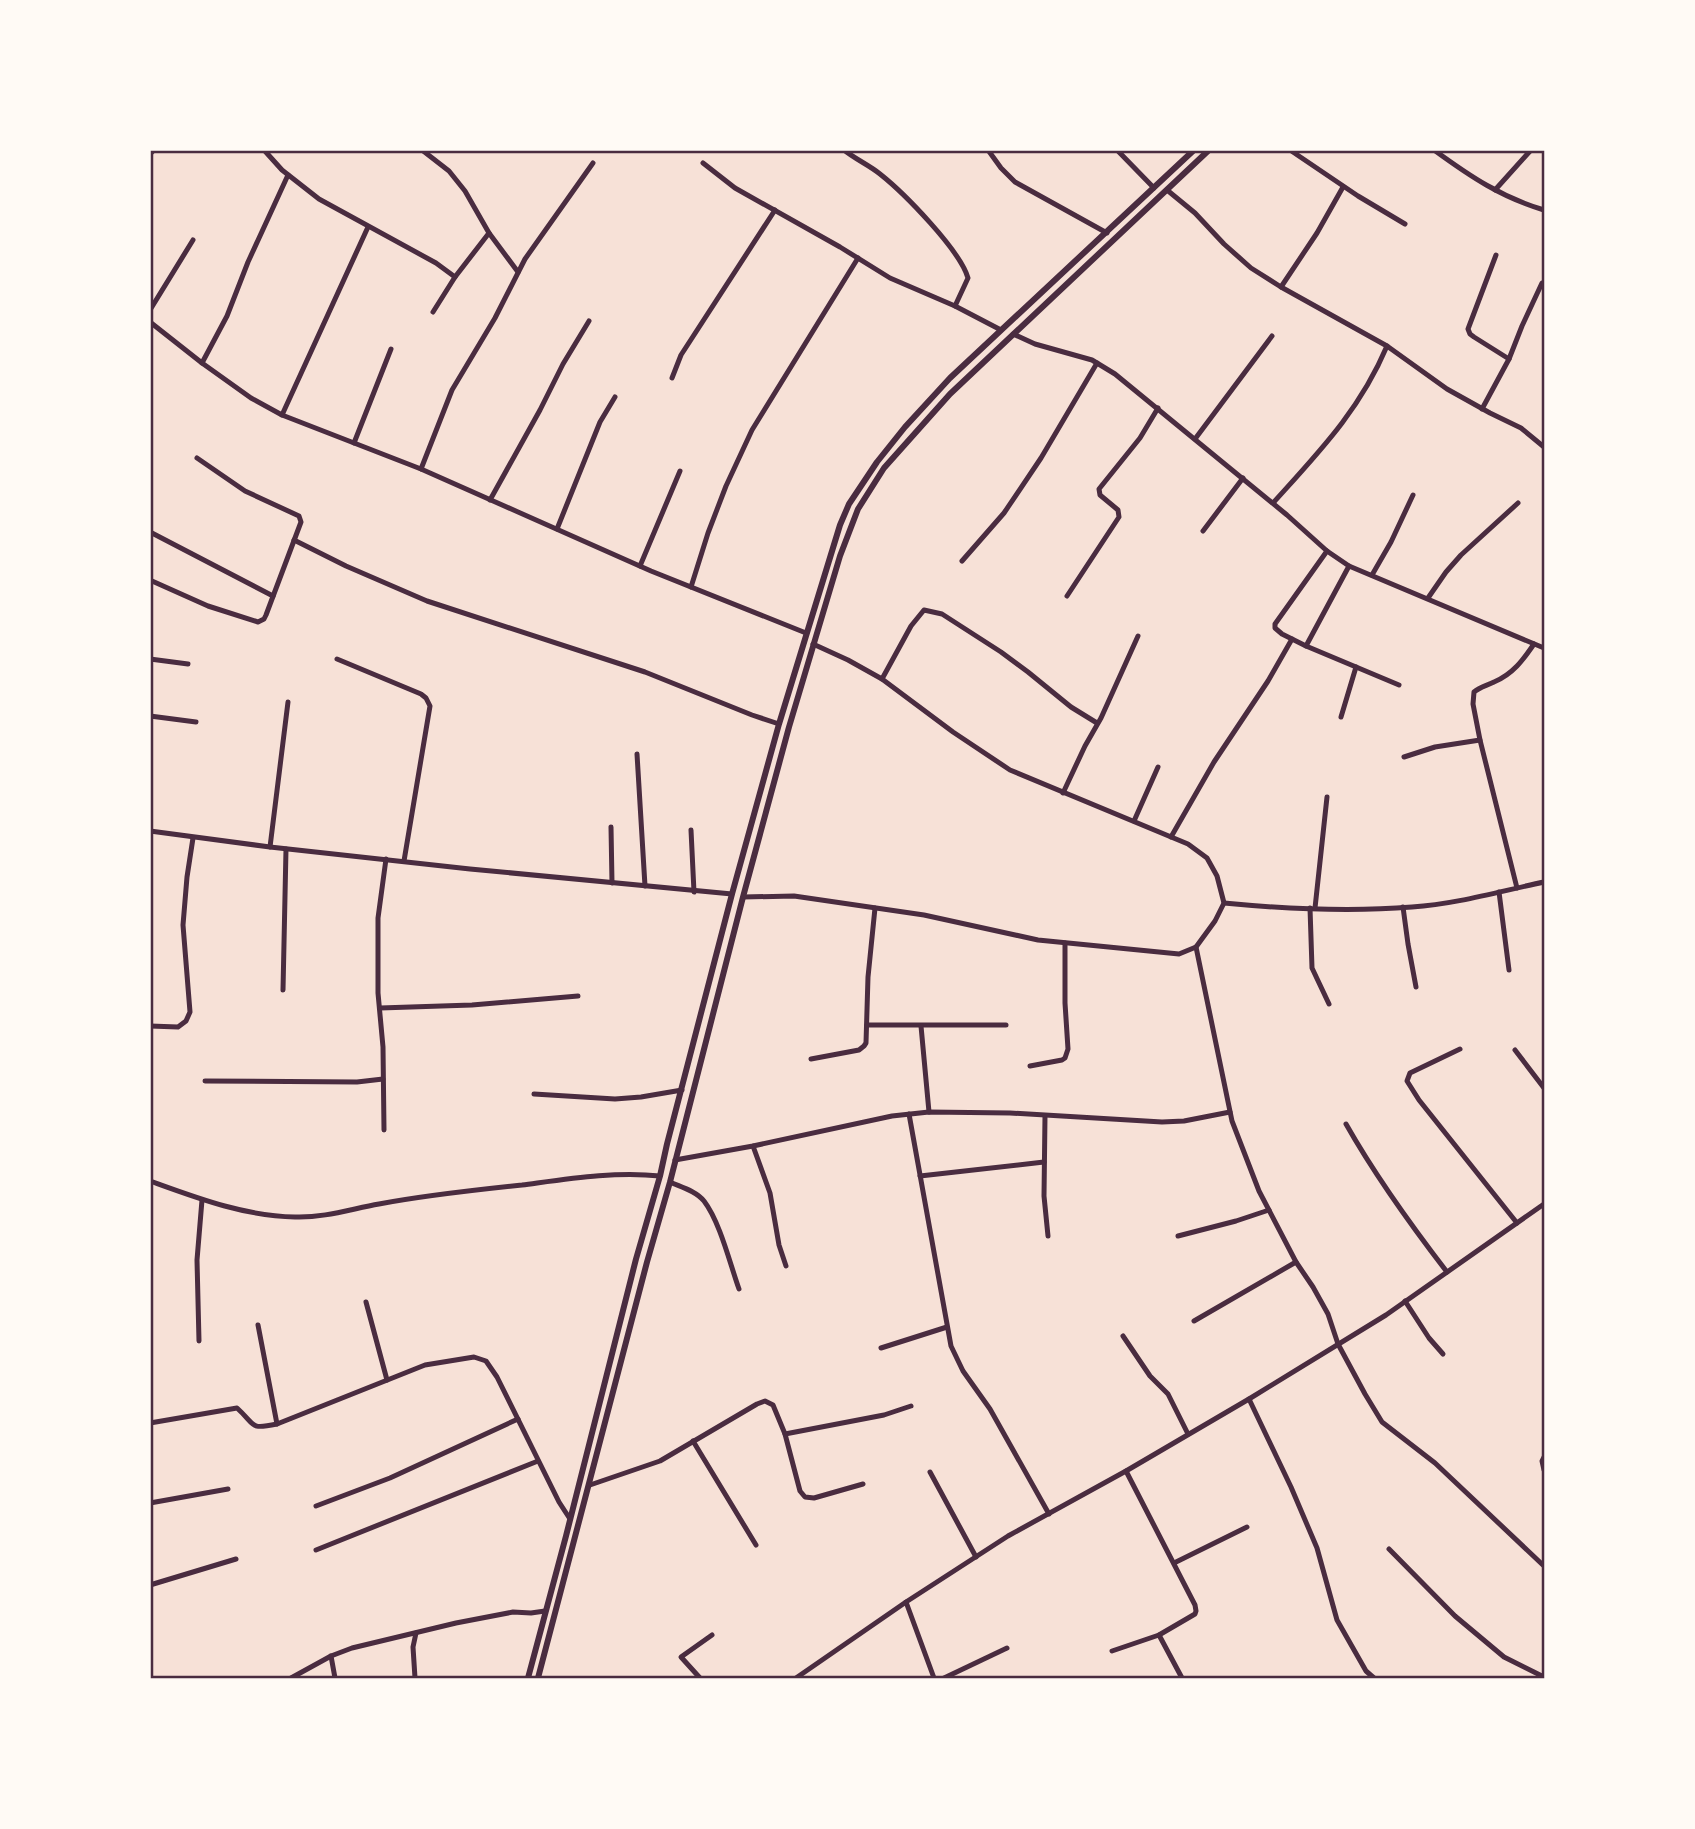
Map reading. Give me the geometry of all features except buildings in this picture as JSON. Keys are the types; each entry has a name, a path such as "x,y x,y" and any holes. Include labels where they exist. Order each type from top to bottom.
{"street":[{"path":"264,150 319,199 436,263 455,277"},
{"path":"422,150 449,171 465,191 489,233 518,272"},
{"path":"844,150 880,173 943,238 958,258 968,278 955,306"},
{"path":"988,150 1015,182 1107,233"},
{"path":"1117,150 1154,188"},
{"path":"528,1678 732,894 806,633 849,504 905,427 950,378 1195,150 1207,153"},
{"path":"1290,150 1343,187 1405,224"},
{"path":"1434,150 1478,181 1510,198 1545,210"},
{"path":"1495,190 1531,150"},
{"path":"538,1678 743,897 813,644 850,528 869,490 884,468 950,394 1207,153"},
{"path":"421,469 452,390 495,318 525,259 593,163"},
{"path":"703,163 735,188 890,278 955,306 1001,330"},
{"path":"202,363 227,316 288,174"},
{"path":"1281,287 1317,233 1343,187"},
{"path":"1167,190 1195,213 1251,268 1387,346 1447,389 1521,428 1545,447"},
{"path":"672,378 681,355 775,210"},
{"path":"282,415 368,227"},
{"path":"433,312 455,277 489,233"},
{"path":"150,310 193,240"},
{"path":"1496,255 1468,329 1474,337 1509,359"},
{"path":"691,587 712,521 752,430 858,258"},
{"path":"1482,409 1509,359 1542,283"},
{"path":"490,500 562,364 589,321"},
{"path":"150,322 251,398 282,415 421,469 640,566 806,633"},
{"path":"1013,334 1035,344 1097,363 1115,374 1273,503 1327,551 1349,566 1545,648"},
{"path":"1195,439 1272,336"},
{"path":"1273,503 1333,437 1356,406 1378,368 1387,346"},
{"path":"354,443 391,349"},
{"path":"962,561 1004,513 1034,469 1097,363"},
{"path":"557,529 600,422 614,397"},
{"path":"1067,596 1119,517 1118,510 1100,495 1099,489 1133,446 1158,408"},
{"path":"152,581 208,606 258,622 266,615 301,522 299,516 245,491 197,458"},
{"path":"640,566 680,471"},
{"path":"1203,531 1243,478"},
{"path":"1372,575 1413,495"},
{"path":"1428,598 1461,555 1518,503"},
{"path":"150,532 273,596"},
{"path":"294,540 427,601 645,672 779,724"},
{"path":"1327,551 1275,624 1275,628 1306,646 1399,685"},
{"path":"1306,646 1349,566"},
{"path":"882,679 911,626 924,610 942,614 1010,659 1071,707 1097,723"},
{"path":"1063,793 1138,636"},
{"path":"1171,836 1292,639"},
{"path":"1517,888 1473,704 1474,692 1511,673 1534,643"},
{"path":"743,897 794,896 924,915 1038,940 1179,954 1196,947 1224,903 1217,876 1207,858 1188,844 1010,770 882,679 813,644"},
{"path":"150,659 188,664"},
{"path":"337,659 421,694 430,705 404,861"},
{"path":"1341,717 1356,667"},
{"path":"270,847 288,702"},
{"path":"150,716 196,722"},
{"path":"1404,757 1435,747 1480,740"},
{"path":"637,754 645,886"},
{"path":"1134,821 1158,767"},
{"path":"1327,797 1313,908 1312,968 1329,1004"},
{"path":"611,827 612,883"},
{"path":"691,830 694,891"},
{"path":"150,831 470,869 732,894"},
{"path":"150,1026 178,1027 186,1021 190,1012 183,925 193,838"},
{"path":"283,990 286,849"},
{"path":"384,1130 378,918 386,859"},
{"path":"1224,903 1341,909 1403,907 1452,901 1545,882"},
{"path":"1499,892 1509,970"},
{"path":"1403,907 1416,987"},
{"path":"811,1059 862,1048 866,1043 874,908"},
{"path":"1030,1066 1062,1060 1067,1054 1065,943"},
{"path":"1196,947 1230,1112 1259,1191 1296,1262 1323,1305 1338,1344 1365,1394 1382,1422 1435,1463 1545,1566"},
{"path":"380,1008 472,1005 578,996"},
{"path":"867,1025 1006,1025"},
{"path":"921,1026 929,1112"},
{"path":"1460,1049 1410,1073 1407,1081 1419,1100 1517,1223"},
{"path":"1515,1050 1545,1088"},
{"path":"205,1081 357,1082 383,1079"},
{"path":"534,1094 615,1099 682,1090"},
{"path":"675,1160 891,1116 929,1112 1010,1113 1161,1122 1184,1121 1230,1112"},
{"path":"909,1114 951,1346 963,1371 990,1409 1049,1514"},
{"path":"1045,1116 1044,1196 1048,1236"},
{"path":"1346,1124 1390,1195 1447,1272"},
{"path":"753,1146 770,1193 779,1245 786,1266"},
{"path":"920,1176 1044,1162"},
{"path":"150,1181 202,1200 252,1213 295,1217 331,1215 380,1204 578,1178 642,1174 660,1176"},
{"path":"670,1182 694,1193 703,1201 715,1222 739,1289"},
{"path":"199,1340 197,1261 202,1200"},
{"path":"796,1678 1008,1536 1126,1471 1338,1344 1545,1204"},
{"path":"1178,1236 1269,1210"},
{"path":"643,1236 654,1238"},
{"path":"1194,1321 1296,1262"},
{"path":"1405,1301 1443,1354"},
{"path":"366,1302 387,1380"},
{"path":"258,1325 277,1424"},
{"path":"881,1349 947,1327"},
{"path":"1123,1336 1150,1376 1168,1394 1188,1434"},
{"path":"150,1423 237,1408 255,1427 260,1428 277,1424 425,1365 474,1357 486,1361 497,1377 559,1502 570,1518"},
{"path":"1249,1399 1317,1548 1337,1620 1366,1671 1374,1678"},
{"path":"590,1485 660,1461 765,1401 773,1405 785,1434 800,1492 805,1497 814,1498 863,1484"},
{"path":"785,1434 884,1415 911,1406"},
{"path":"316,1506 390,1478 518,1419"},
{"path":"693,1441 756,1545"},
{"path":"1545,1457 1542,1461 1545,1470"},
{"path":"316,1550 538,1461"},
{"path":"1112,1651 1159,1635 1196,1613 1195,1605 1126,1471"},
{"path":"930,1472 976,1557"},
{"path":"150,1503 228,1489"},
{"path":"1174,1563 1247,1527"},
{"path":"1389,1549 1455,1616 1504,1657 1545,1677"},
{"path":"150,1586 236,1559"},
{"path":"906,1602 934,1678"},
{"path":"291,1678 352,1648 513,1612 545,1611"},
{"path":"415,1678 413,1647 416,1633"},
{"path":"700,1678 681,1657 712,1635"},
{"path":"1159,1635 1182,1678"},
{"path":"944,1678 1007,1648"},
{"path":"331,1656 335,1678"},
{"path":"532,1663 542,1665"}]}
